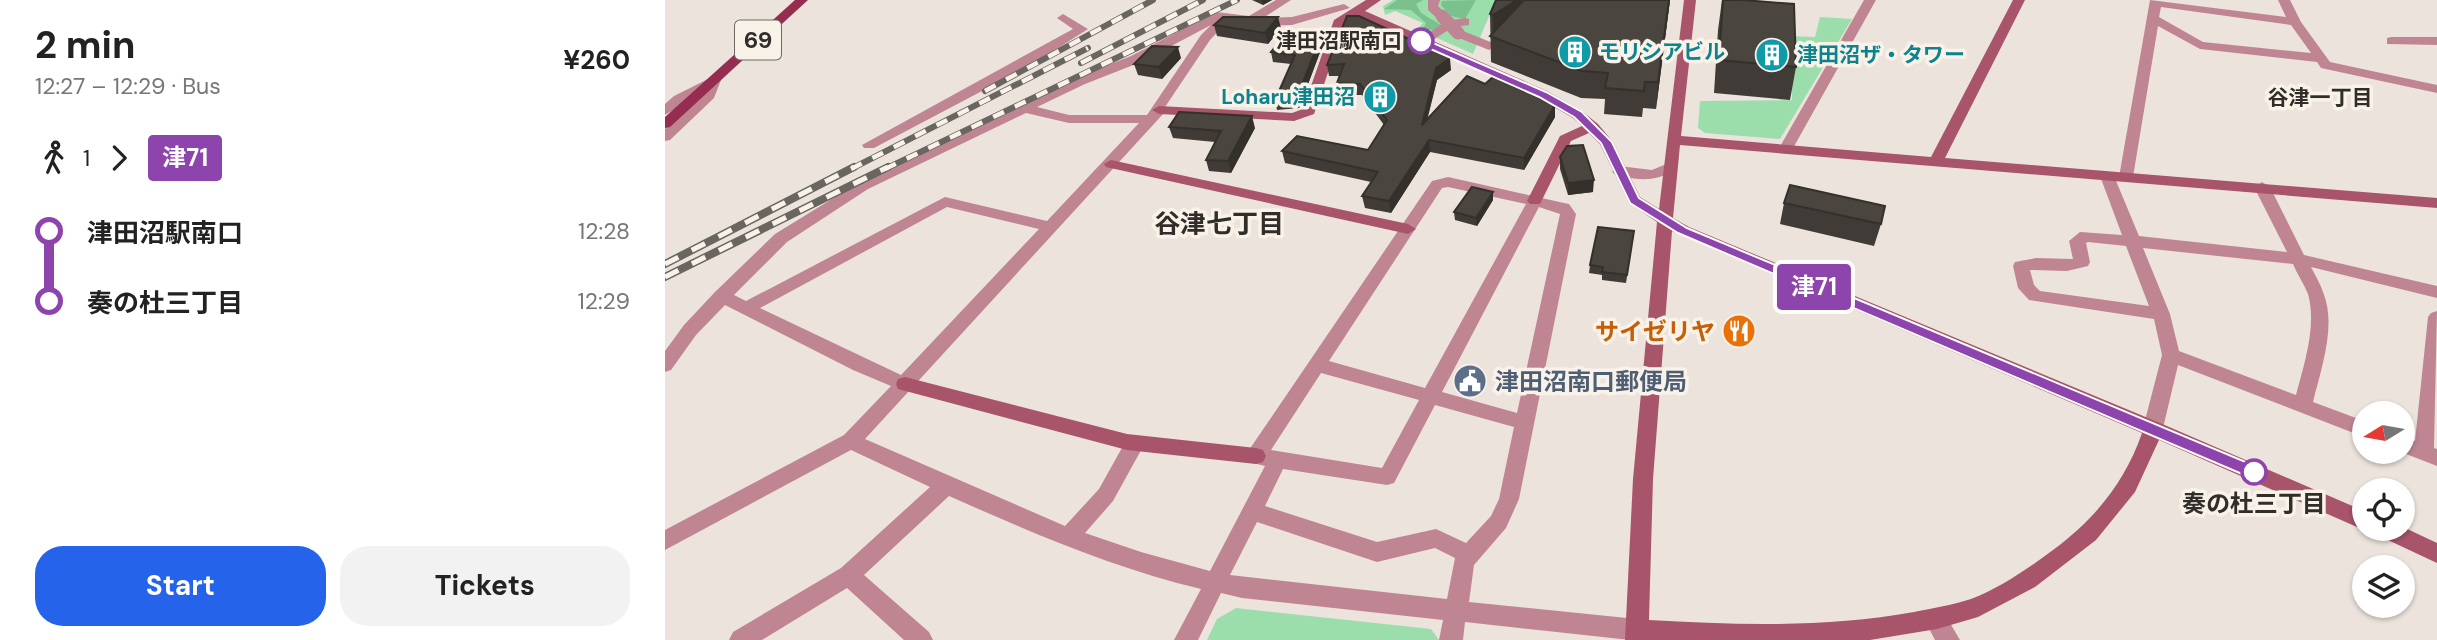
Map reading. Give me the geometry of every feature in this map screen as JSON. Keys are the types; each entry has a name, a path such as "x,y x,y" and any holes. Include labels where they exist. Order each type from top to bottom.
{"main road":[{"name":"69","path":"665,124 802,0"}],"street":[{"path":"1250,20 1286,0"},
{"path":"1324,0 1561,104 1593,127 1606,142 1635,200 1683,230 2352,515"},
{"path":"665,365 690,330 721,296 781,238 892,172 1025,107 1136,59 1220,15 1250,20 1292,21 1350,10 1375,0"},
{"path":"1434,0 1432,7 1463,31"},
{"path":"1637,635 1645,424 1664,220 1690,0"},
{"path":"1785,150 1870,0"},
{"path":"1935,163 2019,0"},
{"path":"2284,0 2294,22 2326,65 2437,89"},
{"path":"2155,7 2294,22"},
{"path":"2155,7 2200,45 2319,58"},
{"path":"2126,177 2155,7"},
{"path":"1025,107 1033,112 1052,116 1155,114 1294,117 1309,111 1340,20 1350,10"},
{"path":"665,541 851,441 1111,164 1155,114 1205,38 1226,16"},
{"path":"869,145 1057,46 1082,29 1063,18"},
{"path":"1429,37 1450,24 1489,46"},
{"path":"2391,41 2437,41"},
{"path":"665,111 679,99 714,80"},
{"path":"665,137 709,95 714,80"},
{"path":"721,296 859,365 905,384 1135,443 1279,458 1388,477 1535,201 1565,139 1593,127"},
{"path":"1674,140 1935,163 2262,187 2436,204"},
{"path":"1111,164 1408,229"},
{"path":"1619,171 1636,176 1649,176 1671,167"},
{"path":"851,441 946,486 1068,537 1216,583 1637,635 1815,637 1861,633 1935,619 1975,608 2018,587 2085,539 2117,506 2136,476 2153,428 2171,355 2161,314 2135,241 2107,176"},
{"path":"1256,456 1437,184 1448,182 1564,208 1568,214 1509,499 1499,522 1468,554 1461,575 1451,640"},
{"path":"2262,187 2316,294 2321,324 2303,405"},
{"path":"745,309 945,202 1052,227"},
{"path":"2161,314 2035,296 2025,288 2021,266 2031,263 2074,266 2081,262 2077,241 2086,236 2299,259 2437,292"},
{"path":"2430,455 2437,317"},
{"path":"2171,355 2352,424"},
{"path":"1317,365 1524,422"},
{"path":"1068,537 1106,495 1135,443"},
{"path":"1186,640 1279,458"},
{"path":"741,640 849,575 946,486"},
{"path":"1252,511 1377,552 1436,538 1468,554"},
{"path":"2412,541 2437,552"},
{"path":"849,575 921,640"},
{"path":"1935,619 1948,640"}],"green space":[{"path":"1393,0 1496,0 1473,54 1417,29 1423,23 1395,11 1385,15 1383,6"},
{"path":"1397,0 1423,0 1416,4 1421,13 1441,25 1435,30 1423,29 1426,23 1411,10 1384,9"},
{"path":"1476,0 1465,19 1451,16 1441,5 1442,1"},
{"path":"1820,17 1852,19 1780,139 1705,133 1698,128 1700,101 1792,100 1791,36 1815,37"},
{"path":"1236,608 1431,629 1439,640 1207,640 1217,619"}],"building":[{"path":"1496,0 1517,0 1493,15 1490,14"},
{"name":"モリシアビル","path":"1524,0 1669,0 1658,82 1645,82 1644,91 1605,88 1608,73 1582,71 1490,36"},
{"path":"1723,0 1794,4 1796,67 1719,60"},
{"path":"1347,16 1359,16 1450,58 1436,68 1422,125 1467,76 1485,84 1493,77 1555,105 1524,158 1429,140 1389,201 1362,196 1378,172 1282,151 1297,136 1368,150 1387,120 1360,84 1337,83 1344,64 1327,65"},
{"path":"1223,17 1278,17 1265,33 1214,25"},
{"path":"1285,34 1320,38 1297,98 1275,100 1295,55 1271,52"},
{"path":"1152,46 1178,47 1159,67 1134,64"},
{"path":"1179,112 1252,116 1228,161 1206,160 1221,131 1169,127"},
{"path":"1583,145 1594,180 1568,183 1560,157 1567,146"},
{"path":"1790,185 1885,206 1881,224 1784,203"},
{"path":"1472,187 1493,192 1476,218 1454,212"},
{"path":"1598,227 1634,231 1627,275 1602,272 1603,267 1590,265"}],"railway":[{"path":"985,91 1153,0"},
{"path":"1081,63 1203,0"},
{"path":"885,169 1237,0"},
{"path":"851,169 1088,48"},
{"path":"665,264 854,167"},
{"path":"665,277 888,167"}],"bus line":[{"name":"津71","path":"1421,41 1542,94 1578,115 1606,142 1635,200 1645,209 1683,230 2254,472"}],"place":[{"name":"津田沼駅南口","path":"1421,41"},
{"name":"モリシアビル","path":"1575,52"},
{"name":"津田沼ザ・タワー","path":"1772,55"},
{"name":"Loharu津田沼","path":"1380,97"},
{"name":"サイゼリヤ","path":"1739,331"},
{"name":"津田沼南口郵便局","path":"1470,381"},
{"name":"奏の杜三丁目","path":"2254,472"}],"district":[{"name":"谷津一丁目","path":"2320,98"},
{"name":"谷津七丁目","path":"1219,224"}]}
